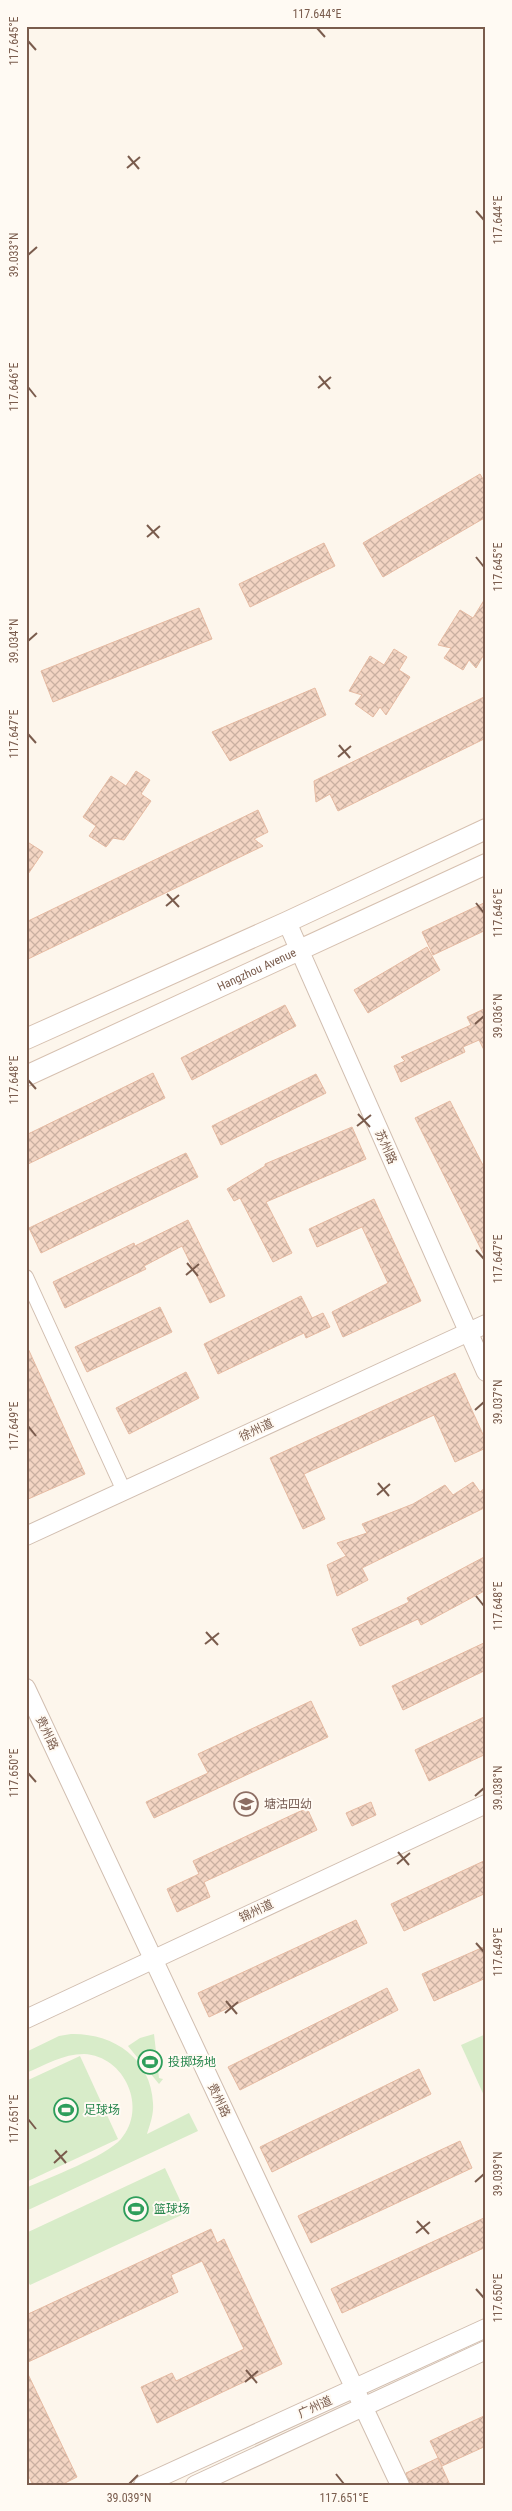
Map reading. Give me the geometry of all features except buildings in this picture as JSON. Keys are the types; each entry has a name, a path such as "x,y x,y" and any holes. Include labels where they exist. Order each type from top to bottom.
{"main road":[{"path":"26,1039 287,922 486,829"},
{"name":"Hangzhou Avenue","path":"26,1076 486,864"}],"street":[{"name":"苏州路","path":"287,922 486,1372"},
{"path":"26,1277 124,1491"},
{"name":"徐州道","path":"26,1536 486,1324"},
{"name":"贵州路","path":"26,1688 400,2485"},
{"name":"锦州道","path":"26,2020 152,1959 486,1804"},
{"name":"广州道","path":"143,2485 486,2328"},
{"name":"广州道","path":"194,2485 486,2350"}],"green space":[{"path":"71,2034 101,2038 127,2051 137,2061 151,2087 153,2107 147,2134 189,2113 198,2131 26,2211 26,2188 103,2153 121,2139 129,2127 132,2099 128,2086 121,2074 111,2064 98,2057 76,2054 54,2060 26,2073 26,2052 59,2036"},
{"name":"投掷场地","path":"154,2034 159,2078 163,2079 159,2084 128,2046 140,2038"},
{"path":"486,2034 486,2100 461,2045"},
{"name":"足球场","path":"80,2056 118,2139 26,2182 26,2081"},
{"path":"165,2168 186,2213 30,2285 26,2278 26,2233"}],"place":[{"name":"塘沽四幼","path":"246,1804"},
{"name":"投掷场地","path":"150,2062"},
{"name":"足球场","path":"66,2110"},
{"name":"篮球场","path":"136,2209"}]}
